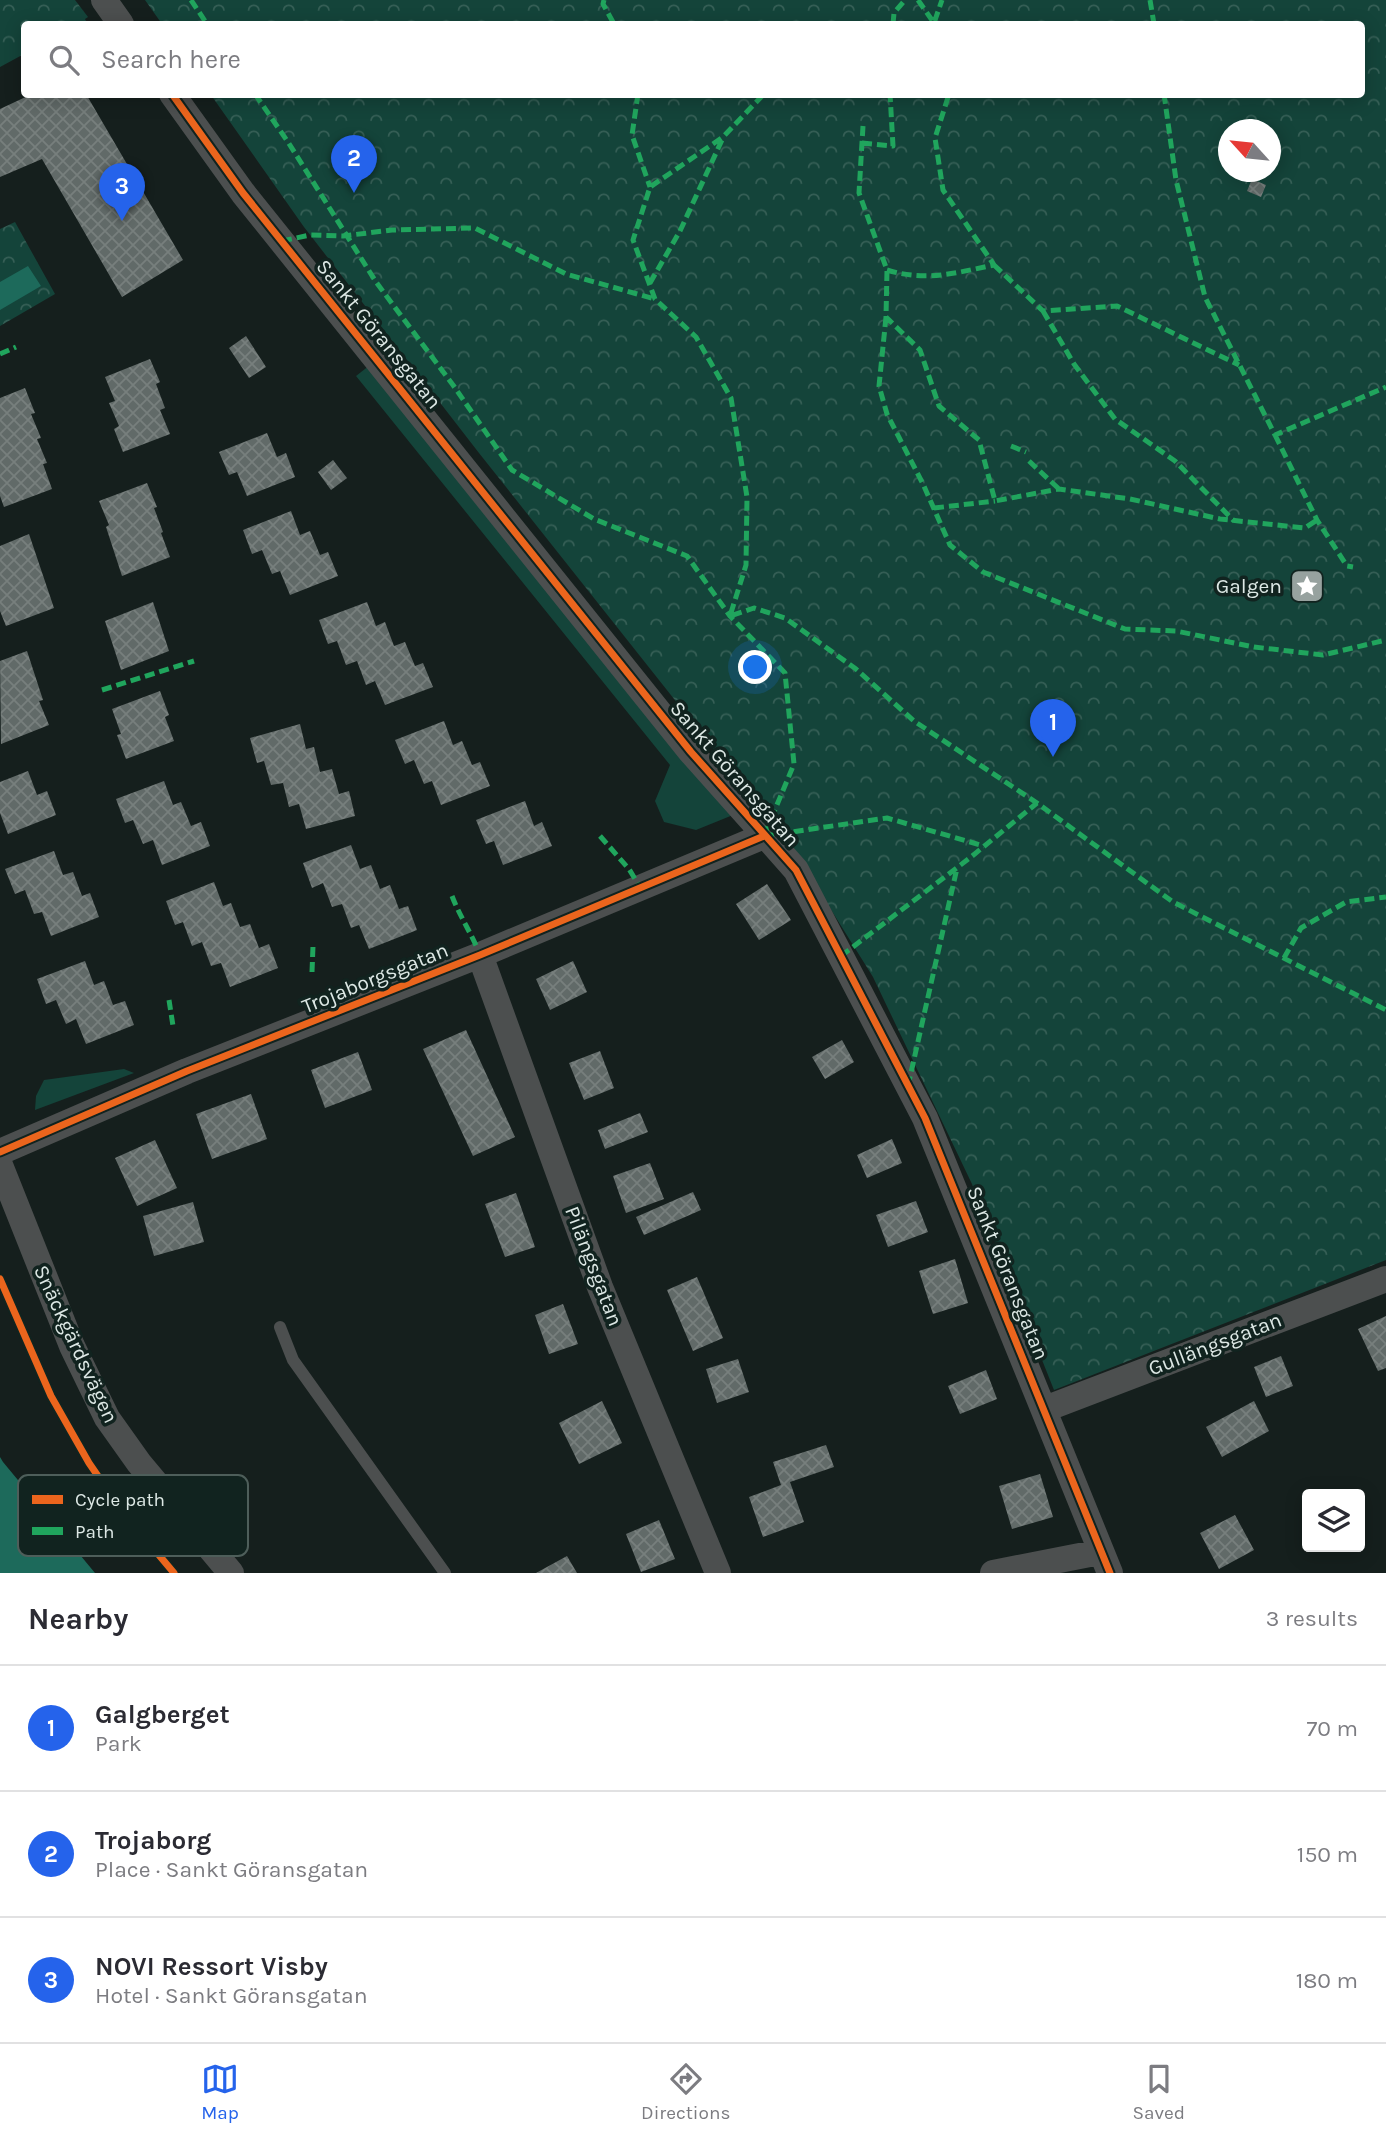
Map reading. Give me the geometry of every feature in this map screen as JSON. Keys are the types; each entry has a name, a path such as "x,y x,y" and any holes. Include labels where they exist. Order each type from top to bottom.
{"street":[{"path":"104,0 119,21"},
{"name":"Sankt Göransgatan","path":"175,98 243,193 691,752 796,870 925,1118 1105,1562"},
{"name":"Trojaborgsgatan","path":"0,1152 187,1071 480,955 764,836"},
{"name":"Pilängsgatan","path":"480,955 600,1287 718,1573"},
{"name":"Snäckgärdsvägen","path":"0,1165 72,1346 107,1418 149,1475"},
{"name":"Gullängsgatan","path":"1045,1409 1386,1279"},
{"name":"Snäckgärdsvägen","path":"217,1556 231,1573"},
{"path":"993,1573 1105,1562"}],"lane":[{"path":"280,1327 293,1360 445,1573"}],"green space":[{"path":"0,0 75,0 88,17 86,21 21,21 21,56 0,67"},
{"path":"145,0 1386,0 1386,1260 1054,1390 972,1184 873,977 780,828 773,819 770,820 304,227 213,98 1365,98 1365,21 160,21"},
{"path":"15,222 55,294 0,326 0,229"},
{"path":"370,365 733,815 696,830 664,822 655,801 670,765 356,376"},
{"path":"124,1069 134,1073 35,1110 36,1096 44,1080"}],"shaded area":[{"path":"28,266 41,286 0,310 0,282"},
{"path":"0,1457 18,1480 18,1556 81,1556 95,1573 0,1573"}],"building":[{"path":"23,98 88,98 183,260 122,297 42,159 0,177 0,109"},
{"path":"1251,182 1266,185 1261,197 1247,191"},
{"path":"246,336 266,367 249,378 229,348"},
{"path":"150,359 160,382 156,384 165,408 160,410 170,434 123,452 114,429 119,426 109,403 115,401 105,377"},
{"path":"25,388 35,413 31,414 41,438 37,439 47,463 43,464 52,489 4,507 0,496 0,398"},
{"path":"267,433 277,457 286,453 295,477 247,496 237,472 229,475 219,452"},
{"path":"333,460 347,478 331,490 318,472"},
{"path":"147,483 157,507 154,508 170,557 122,576 106,527 109,525 99,501"},
{"path":"291,511 300,535 310,531 320,555 328,552 338,576 290,595 280,571 272,574 262,550 252,554 243,530"},
{"path":"29,534 54,608 6,626 0,611 0,546"},
{"path":"153,602 169,651 121,670 105,621"},
{"path":"367,602 376,626 385,622 394,646 405,642 415,666 423,663 433,687 385,705 375,681 366,685 357,661 346,665 337,641 328,644 319,620"},
{"path":"27,651 43,700 39,701 49,725 1,744 0,661"},
{"path":"160,691 169,715 165,717 174,741 126,759 117,735 121,734 112,709"},
{"path":"444,721 453,745 462,741 472,765 480,762 490,786 441,805 432,781 424,784 414,760 405,764 395,740"},
{"path":"300,724 306,749 314,747 320,772 332,769 339,794 349,791 355,816 306,829 299,804 289,807 283,783 271,785 264,761 257,763 250,738"},
{"path":"28,771 37,795 47,791 56,815 8,834 0,813 0,782"},
{"path":"164,781 173,805 181,802 191,826 201,822 210,846 162,865 153,840 143,844 133,820 125,823 116,799"},
{"path":"525,801 534,826 542,822 552,846 503,865 494,841 486,844 476,820"},
{"path":"351,845 360,869 371,865 380,889 390,885 399,909 408,906 417,930 369,949 359,925 351,928 342,904 332,907 323,883 312,888 303,863"},
{"path":"54,851 63,875 73,872 82,896 90,893 99,917 51,936 42,912 34,914 25,890 15,894 5,869"},
{"path":"214,882 223,906 231,903 240,927 250,924 259,948 269,944 278,968 230,987 221,963 211,966 202,942 192,946 183,922 175,925 166,901"},
{"path":"767,884 791,920 759,940 736,904"},
{"path":"85,961 94,985 104,981 113,1005 125,1001 134,1025 86,1044 76,1019 66,1024 56,1000 46,1004 37,979"},
{"path":"573,961 587,992 550,1010 536,979"},
{"path":"466,1030 515,1137 473,1156 423,1049"},
{"path":"842,1040 854,1062 825,1079 812,1057"},
{"path":"600,1051 614,1088 584,1100 569,1063"},
{"path":"358,1052 372,1090 325,1108 311,1070"},
{"path":"251,1094 267,1139 212,1159 196,1114"},
{"path":"640,1113 648,1132 605,1149 598,1130"},
{"path":"892,1139 902,1163 867,1178 857,1155"},
{"path":"155,1140 177,1188 137,1206 115,1158"},
{"path":"650,1163 664,1199 626,1213 613,1176"},
{"path":"693,1192 701,1210 644,1235 636,1217"},
{"path":"516,1193 535,1247 505,1257 485,1204"},
{"path":"916,1201 928,1232 888,1247 876,1215"},
{"path":"193,1202 204,1242 154,1256 143,1216"},
{"path":"955,1259 968,1303 933,1314 919,1271"},
{"path":"697,1277 723,1338 693,1351 667,1290"},
{"path":"563,1304 578,1344 549,1354 535,1315"},
{"path":"1386,1316 1386,1368 1378,1371 1358,1329"},
{"path":"1281,1356 1293,1386 1266,1397 1254,1367"},
{"path":"738,1359 749,1392 717,1403 706,1369"},
{"path":"986,1370 997,1399 960,1414 948,1386"},
{"path":"602,1401 622,1443 579,1464 559,1423"},
{"path":"1254,1401 1269,1431 1222,1457 1206,1427"},
{"path":"826,1445 834,1467 790,1482 804,1522 763,1537 749,1497 781,1485 773,1462"},
{"path":"1040,1474 1053,1517 1012,1529 999,1486"},
{"path":"1235,1515 1254,1550 1219,1569 1200,1533"},
{"path":"659,1520 675,1559 641,1572 626,1534"},
{"path":"567,1556 577,1573 536,1573"}],"marked path":[{"path":"191,0 205,21"},
{"path":"604,0 603,4 612,21"},
{"path":"893,21 894,13 905,0"},
{"path":"918,0 933,21"},
{"path":"935,21 942,0"},
{"path":"1150,0 1154,21"},
{"path":"258,98 376,282 512,470 594,519 687,556 730,616 785,673 794,764 764,836"},
{"path":"637,98 632,135 650,187"},
{"path":"760,98 723,137 650,187 633,240 655,299 696,337 731,398 747,497 746,565 730,616 754,608 785,618 856,669 914,721 1037,803 1173,902 1386,1010"},
{"path":"862,143 893,146 890,98"},
{"path":"887,270 928,276 994,265 943,190 935,138 948,98"},
{"path":"1165,98 1176,180 1205,297 1275,435 1386,387"},
{"path":"863,126 859,193 887,270 886,317 920,350 939,406 979,440 995,501 1059,489 1130,499 1220,519 1305,528 1317,520"},
{"path":"650,283 680,231 722,140"},
{"path":"282,241 310,235 343,236 392,230 475,228 566,274 655,299"},
{"path":"994,265 1043,311 1117,306 1239,365"},
{"path":"1043,311 1074,364 1115,419 1175,461 1234,521"},
{"path":"886,317 879,386 887,414 923,484 950,545 983,572 1125,629 1176,631 1254,647 1323,655 1386,640"},
{"path":"0,354 16,347"},
{"path":"1275,435 1317,520 1347,566 1353,567"},
{"path":"1011,446 1026,452"},
{"path":"1029,461 1059,489"},
{"path":"934,508 995,501"},
{"path":"102,690 194,661"},
{"path":"841,956 1037,803"},
{"path":"764,836 887,818 984,846"},
{"path":"600,836 629,869 640,887"},
{"path":"908,1086 957,868"},
{"path":"452,896 480,955"},
{"path":"1284,958 1301,928 1346,902 1386,897"},
{"path":"312,972 313,946"},
{"path":"169,1000 173,1026"}],"cycle path":[{"path":"175,98 243,193 691,752 796,870 925,1118 1110,1573"},
{"path":"0,1152 187,1071 480,955 764,836"},
{"path":"0,1279 51,1396 97,1475"},
{"path":"160,1556 174,1573"}],"place":[{"name":"Trojaborg","path":"354,193"},
{"name":"NOVI Ressort Visby","path":"122,221"},
{"name":"Galgen","path":"1307,586"},
{"name":"Galgberget","path":"1053,757"}]}
